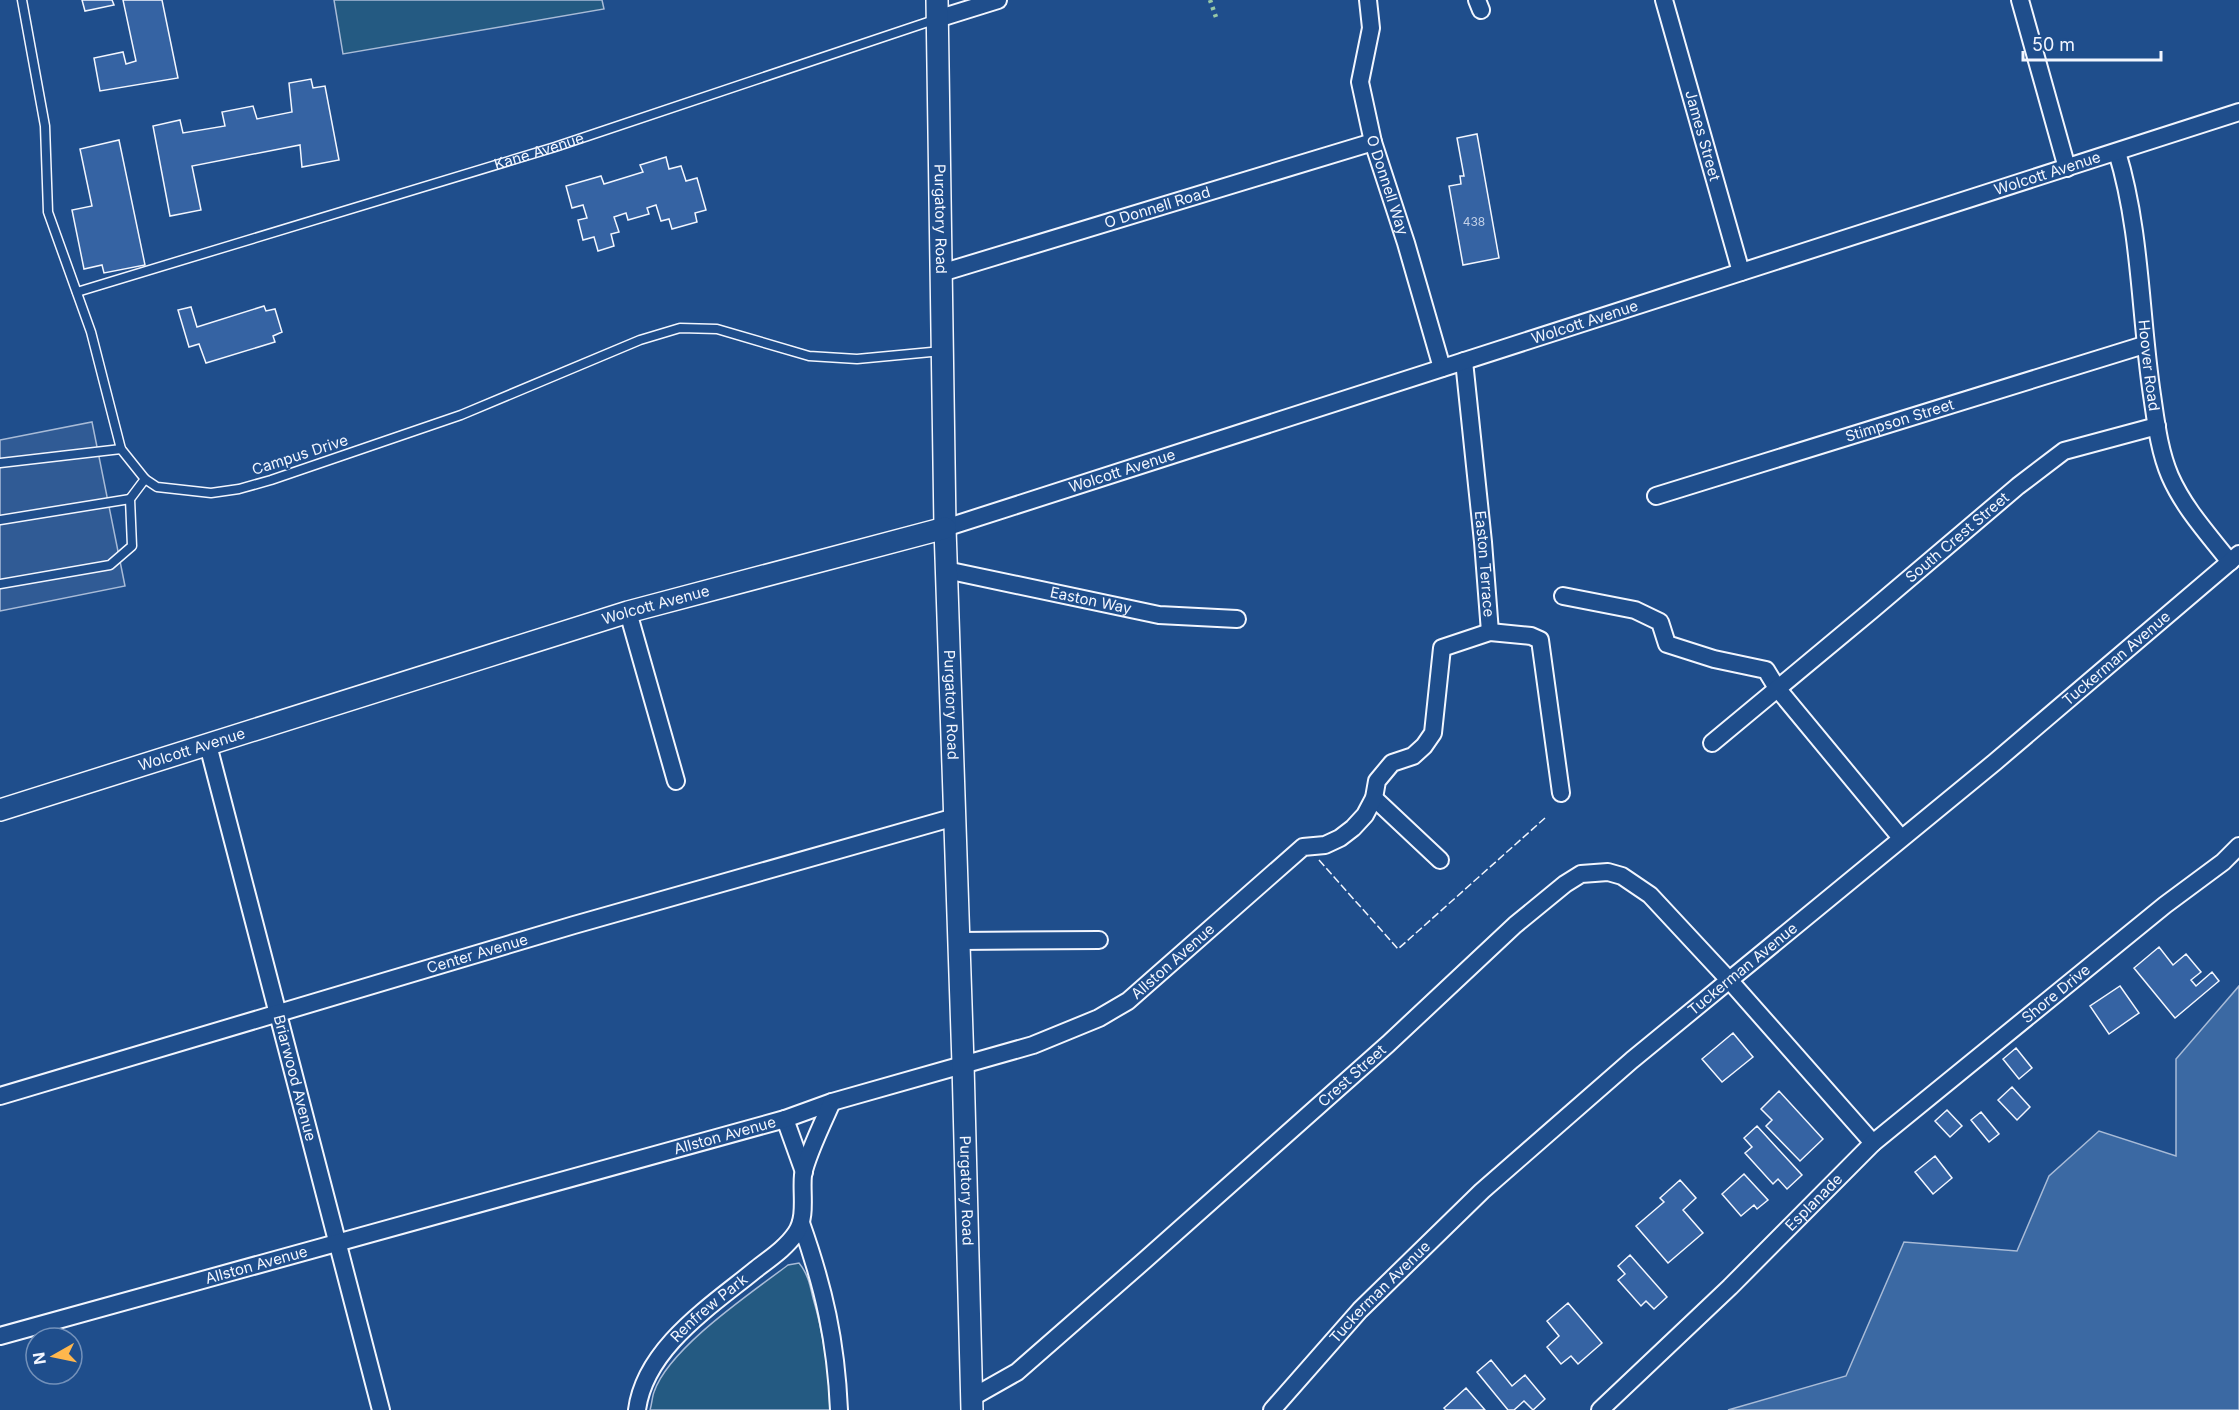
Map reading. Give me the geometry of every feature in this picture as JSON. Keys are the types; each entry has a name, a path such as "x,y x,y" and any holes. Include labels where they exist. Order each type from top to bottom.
{"street":[{"name":"Kane Avenue","path":"937,9 998,0"},
{"name":"O Donnell Way","path":"1368,0 1371,28 1360,82 1373,142 1406,243 1442,368"},
{"name":"James Street","path":"1664,0 1741,272"},
{"path":"2020,0 2067,168"},
{"name":"Purgatory Road","path":"937,9 946,570 972,1404"},
{"name":"Wolcott Avenue","path":"0,810 628,612 945,528 2239,112"},
{"name":"O Donnell Road","path":"941,273 1373,142"},
{"name":"Hoover Road","path":"2116,152 2132,213 2144,345 2165,463 2178,493 2234,558"},
{"name":"Stimpson Street","path":"1656,496 2144,345"},
{"name":"Easton Terrace","path":"1464,361 1490,632 1531,636 1540,640 1561,793"},
{"name":"South Crest Street","path":"1712,743 2018,486 2064,451 2157,426"},
{"name":"Tuckerman Avenue","path":"1272,1410 1360,1310 1482,1191 1632,1060 1995,762 2234,558"},
{"name":"Easton Way","path":"946,570 1159,615 1237,619"},
{"path":"1563,596 1635,610 1659,622 1667,644 1714,659 1766,670 1777,688 1901,838"},
{"path":"628,612 676,781"},
{"name":"Allston Avenue","path":"0,1336 785,1119 832,1102 1033,1045 1099,1018 1128,1001 1303,847 1325,845 1340,838 1353,828 1365,815 1374,798 1377,781 1392,763 1413,756 1424,747 1433,734 1437,677 1442,648 1490,632"},
{"name":"Briarwood Avenue","path":"208,745 381,1410"},
{"path":"1374,798 1440,860"},
{"name":"Center Avenue","path":"0,1096 574,925 955,817"},
{"name":"Shore Drive","path":"1873,1143 2239,846"},
{"name":"Crest Street","path":"972,1404 1017,1372 1388,1044 1515,926 1565,884 1581,874 1608,872 1622,876 1650,895 1730,981"},
{"path":"959,941 1098,940"},
{"path":"1730,981 1873,1143"},
{"path":"832,1102 804,1172 801,1223 826,1302 834,1346 839,1410"},
{"path":"785,1119 804,1172"},
{"name":"Esplanade","path":"1600,1410 1730,1287 1873,1143"},
{"name":"Renfrew Park","path":"637,1410 638,1400 650,1371 682,1330 708,1306 777,1253 796,1234 801,1223"}],"lane":[{"path":"0,584 110,565 132,546 130,499 145,479 121,449 91,332 48,212 45,126 22,0"},
{"name":"Kane Avenue","path":"77,292 555,147 937,9"},
{"name":"Campus Drive","path":"145,479 157,487 211,494 271,480 461,415 640,340 680,328 717,330 809,356 857,359 942,351"},
{"path":"0,463 121,449"},
{"path":"0,520 130,499"}],"shaded area":[{"path":"334,0 602,0 604,9 343,54"},
{"path":"92,422 125,586 0,611 0,440"},
{"path":"2239,986 2239,1410 1728,1410 1846,1376 1904,1242 2017,1251 2049,1176 2099,1131 2176,1156 2176,1059"},
{"path":"799,1263 808,1280 823,1339 830,1410 650,1410 654,1392 663,1375 693,1340 733,1306 788,1265"}],"building":[{"path":"82,0 112,0 114,5 85,11"},
{"path":"123,0 162,0 178,78 100,91 94,58 123,52 126,64 136,61"},
{"path":"311,79 313,88 325,86 339,160 302,167 300,145 192,166 201,210 170,216 153,126 180,120 183,133 225,126 222,112 253,106 257,119 292,112 289,83"},
{"path":"1477,134 1499,258 1463,265 1449,186 1461,184 1460,176 1464,176 1457,138"},
{"path":"119,140 145,265 104,273 102,265 84,269 72,210 92,206 80,149"},
{"path":"666,157 669,169 681,166 686,181 697,178 706,210 695,213 697,222 672,229 669,219 661,221 656,205 647,208 649,214 628,220 626,213 614,217 619,232 611,234 614,246 598,251 594,237 583,240 578,220 587,218 583,205 572,208 566,186 601,176 604,184 643,172 640,165"},
{"path":"264,306 266,311 275,309 282,332 273,336 275,342 206,363 199,344 189,347 178,310 191,307 197,327"},
{"path":"2159,947 2173,965 2186,954 2201,972 2191,980 2196,986 2212,972 2219,981 2175,1018 2134,968"},
{"path":"2120,986 2139,1013 2109,1034 2090,1006"},
{"path":"1733,1033 1753,1057 1722,1082 1702,1059"},
{"path":"2016,1048 2032,1068 2019,1079 2003,1059"},
{"path":"2012,1087 2030,1107 2017,1120 1998,1100"},
{"path":"1779,1091 1823,1139 1800,1161 1766,1126 1772,1120 1761,1109"},
{"path":"1947,1110 1962,1126 1950,1137 1935,1121"},
{"path":"1981,1112 1999,1134 1989,1142 1971,1120"},
{"path":"1757,1126 1802,1175 1787,1189 1778,1179 1773,1184 1745,1153 1752,1147 1744,1138"},
{"path":"1935,1156 1952,1178 1933,1194 1915,1172"},
{"path":"1744,1174 1768,1200 1757,1209 1754,1205 1741,1216 1722,1194"},
{"path":"1680,1180 1696,1198 1683,1210 1703,1233 1668,1263 1636,1226 1664,1202 1660,1198"},
{"path":"1630,1255 1667,1297 1654,1309 1646,1301 1641,1306 1618,1280 1625,1274 1618,1266"},
{"path":"1568,1303 1602,1343 1578,1364 1571,1356 1561,1364 1547,1347 1559,1336 1547,1321"},
{"path":"1491,1360 1512,1386 1525,1375 1545,1399 1533,1410 1524,1401 1514,1410 1508,1410 1477,1372"},
{"path":"1466,1388 1485,1410 1446,1410 1444,1408"}],"hedge":[{"path":"1210,0 1217,20"}],"fence":[{"path":"1319,860 1398,949 1545,818"}]}
